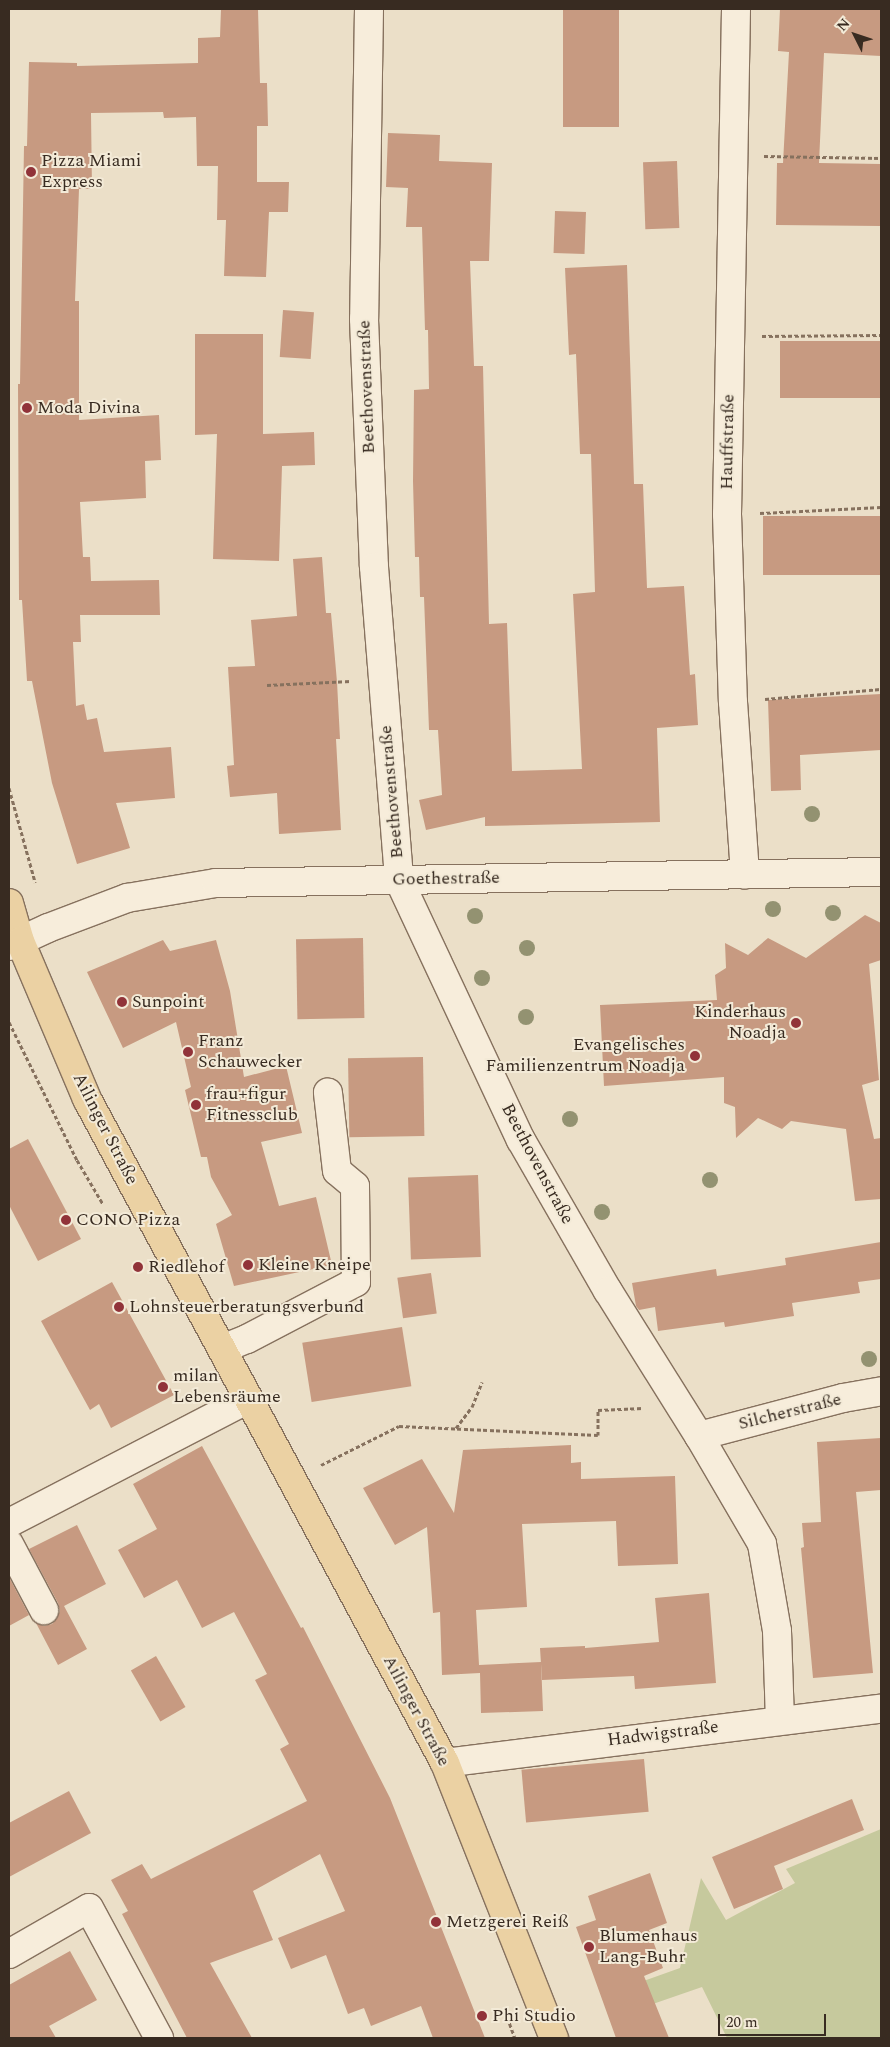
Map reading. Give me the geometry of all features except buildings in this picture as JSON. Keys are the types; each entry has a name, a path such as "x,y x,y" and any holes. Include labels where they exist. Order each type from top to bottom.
{"main road":[{"name":"Ailinger Straße","path":"9,903 14,944 87,1099 445,1762 554,2038"}],"street":[{"name":"Beethovenstraße","path":"369,9 364,319 374,567 399,880 521,1140 608,1291 699,1436 762,1544 777,1631 780,1720"},
{"name":"Hauffstraße","path":"736,9 727,514 733,702 745,874"},
{"name":"Goethestraße","path":"14,944 127,898 216,883 881,872"},
{"path":"222,1349 246,1339 356,1282 355,1186 337,1171 328,1093"},
{"name":"Silcherstraße","path":"699,1436 843,1398 881,1391"},
{"path":"9,1523 248,1399"},
{"path":"9,1544 44,1610"},
{"name":"Hadwigstraße","path":"445,1762 881,1709"},
{"path":"9,1954 89,1908 159,2038"}],"path":[{"path":"771,156 881,158"},
{"path":"773,337 881,335"},
{"path":"782,512 881,507"},
{"path":"267,686 383,679"},
{"path":"789,697 881,688"},
{"path":"9,788 35,883"},
{"path":"456,1429 472,1407 482,1382"},
{"path":"316,1468 399,1426 598,1435 598,1410 644,1408"}],"green space":[{"path":"881,1829 881,2038 727,2038 702,1987 621,2015 610,1993 680,1968 701,1878 726,1920 795,1883 786,1869"}],"place":[{"name":"Pizza Miami Express","path":"31,172"},
{"name":"Moda Divina","path":"27,408"},
{"name":"Sunpoint","path":"122,1002"},
{"name":"Kinderhaus Noadja","path":"796,1023"},
{"name":"Franz Schauwecker","path":"188,1052"},
{"name":"Evangelisches Familienzentrum Noadja","path":"695,1056"},
{"name":"frau+figur Fitnessclub","path":"196,1105"},
{"name":"CONO Pizza","path":"66,1220"},
{"name":"Kleine Kneipe","path":"248,1265"},
{"name":"Riedlehof","path":"138,1267"},
{"name":"Lohnsteuerberatungsverbund","path":"119,1307"},
{"name":"milan Lebensräume","path":"163,1387"},
{"name":"Metzgerei Reiß","path":"436,1922"},
{"name":"Blumenhaus Lang-Buhr","path":"589,1947"},
{"name":"Phi Studio","path":"482,2016"}]}
